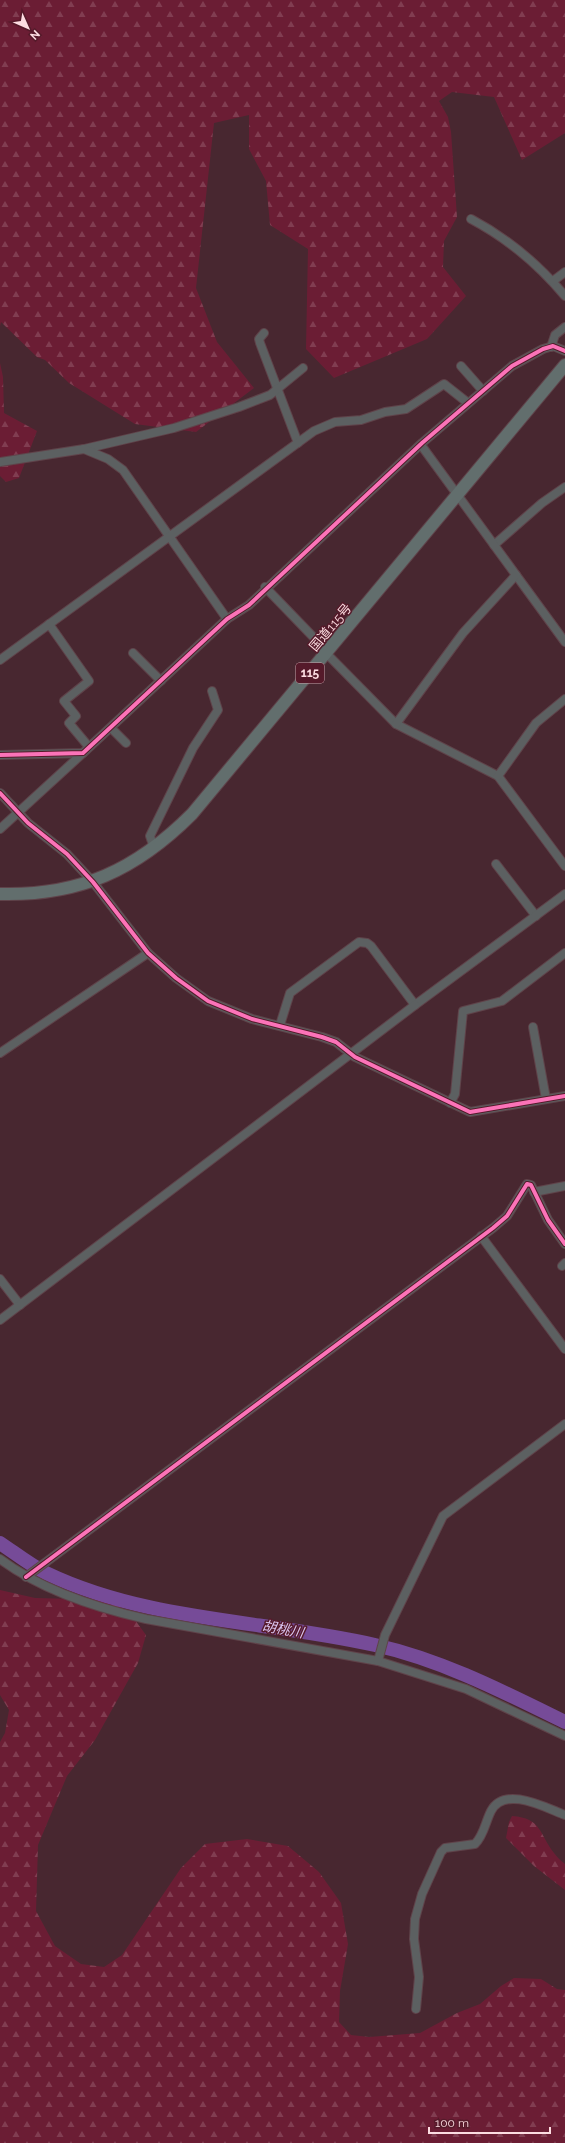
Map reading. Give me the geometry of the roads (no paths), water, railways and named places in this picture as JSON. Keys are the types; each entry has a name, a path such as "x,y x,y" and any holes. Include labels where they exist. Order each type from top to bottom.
{"highway":[{"name":"国道115号","path":"0,894 40,892 93,882 154,848 192,814 565,365"}],"street":[{"path":"470,219 502,237 553,281 565,296"},
{"path":"553,281 565,272"},
{"path":"551,347 555,335 565,326"},
{"path":"264,333 260,339 260,343 298,443"},
{"path":"0,829 161,682 227,619 248,604 420,445 468,403 520,360 535,352 551,347 565,351"},
{"path":"461,366 483,391"},
{"path":"0,462 84,449 181,426 239,407 277,391 303,368"},
{"path":"0,660 314,431 335,422 361,420 385,412 406,409 444,384 468,403"},
{"path":"420,445 565,642"},
{"path":"84,449 108,459 123,470 227,619"},
{"path":"494,545 542,503 565,487"},
{"path":"396,724 463,633 516,575"},
{"path":"265,587 321,645 326,654 396,724 498,776 565,866"},
{"path":"49,624 89,681 64,701 76,716 68,723 89,747"},
{"path":"133,653 161,682"},
{"path":"154,848 150,836 193,748 218,710 212,691"},
{"path":"498,776 536,723 565,699"},
{"path":"111,728 126,743"},
{"path":"0,755 83,753"},
{"path":"0,793 28,823 67,854 93,882 148,953 176,978 208,1001 252,1019 322,1037 341,1045 352,1054 473,1113 546,1098 565,1096"},
{"path":"496,864 536,916"},
{"path":"0,1320 415,1005 565,894"},
{"path":"280,1025 290,993 358,942 367,943 371,946 415,1005"},
{"path":"1,1050 148,953"},
{"path":"450,1103 454,1094 461,1014 463,1011 502,1001 565,953"},
{"path":"533,1028 546,1098"},
{"path":"26,1577 507,1216 527,1184 531,1185 548,1220 565,1244"},
{"path":"534,1192 565,1186"},
{"path":"481,1236 565,1349"},
{"path":"0,1279 20,1305"},
{"path":"378,1661 385,1635 443,1516 565,1424"},
{"path":"0,1559 26,1577 97,1606 140,1618 378,1661 466,1689 564,1734"},
{"path":"416,2009 419,1977 414,1939 416,1913 422,1894 440,1852 445,1848 475,1844 481,1836 492,1810 501,1802 509,1798 526,1801 565,1814"}],"waterway":[{"name":"胡桃川","path":"0,1543 40,1570 85,1589 166,1611 334,1637 400,1651 472,1678 565,1722"}]}
